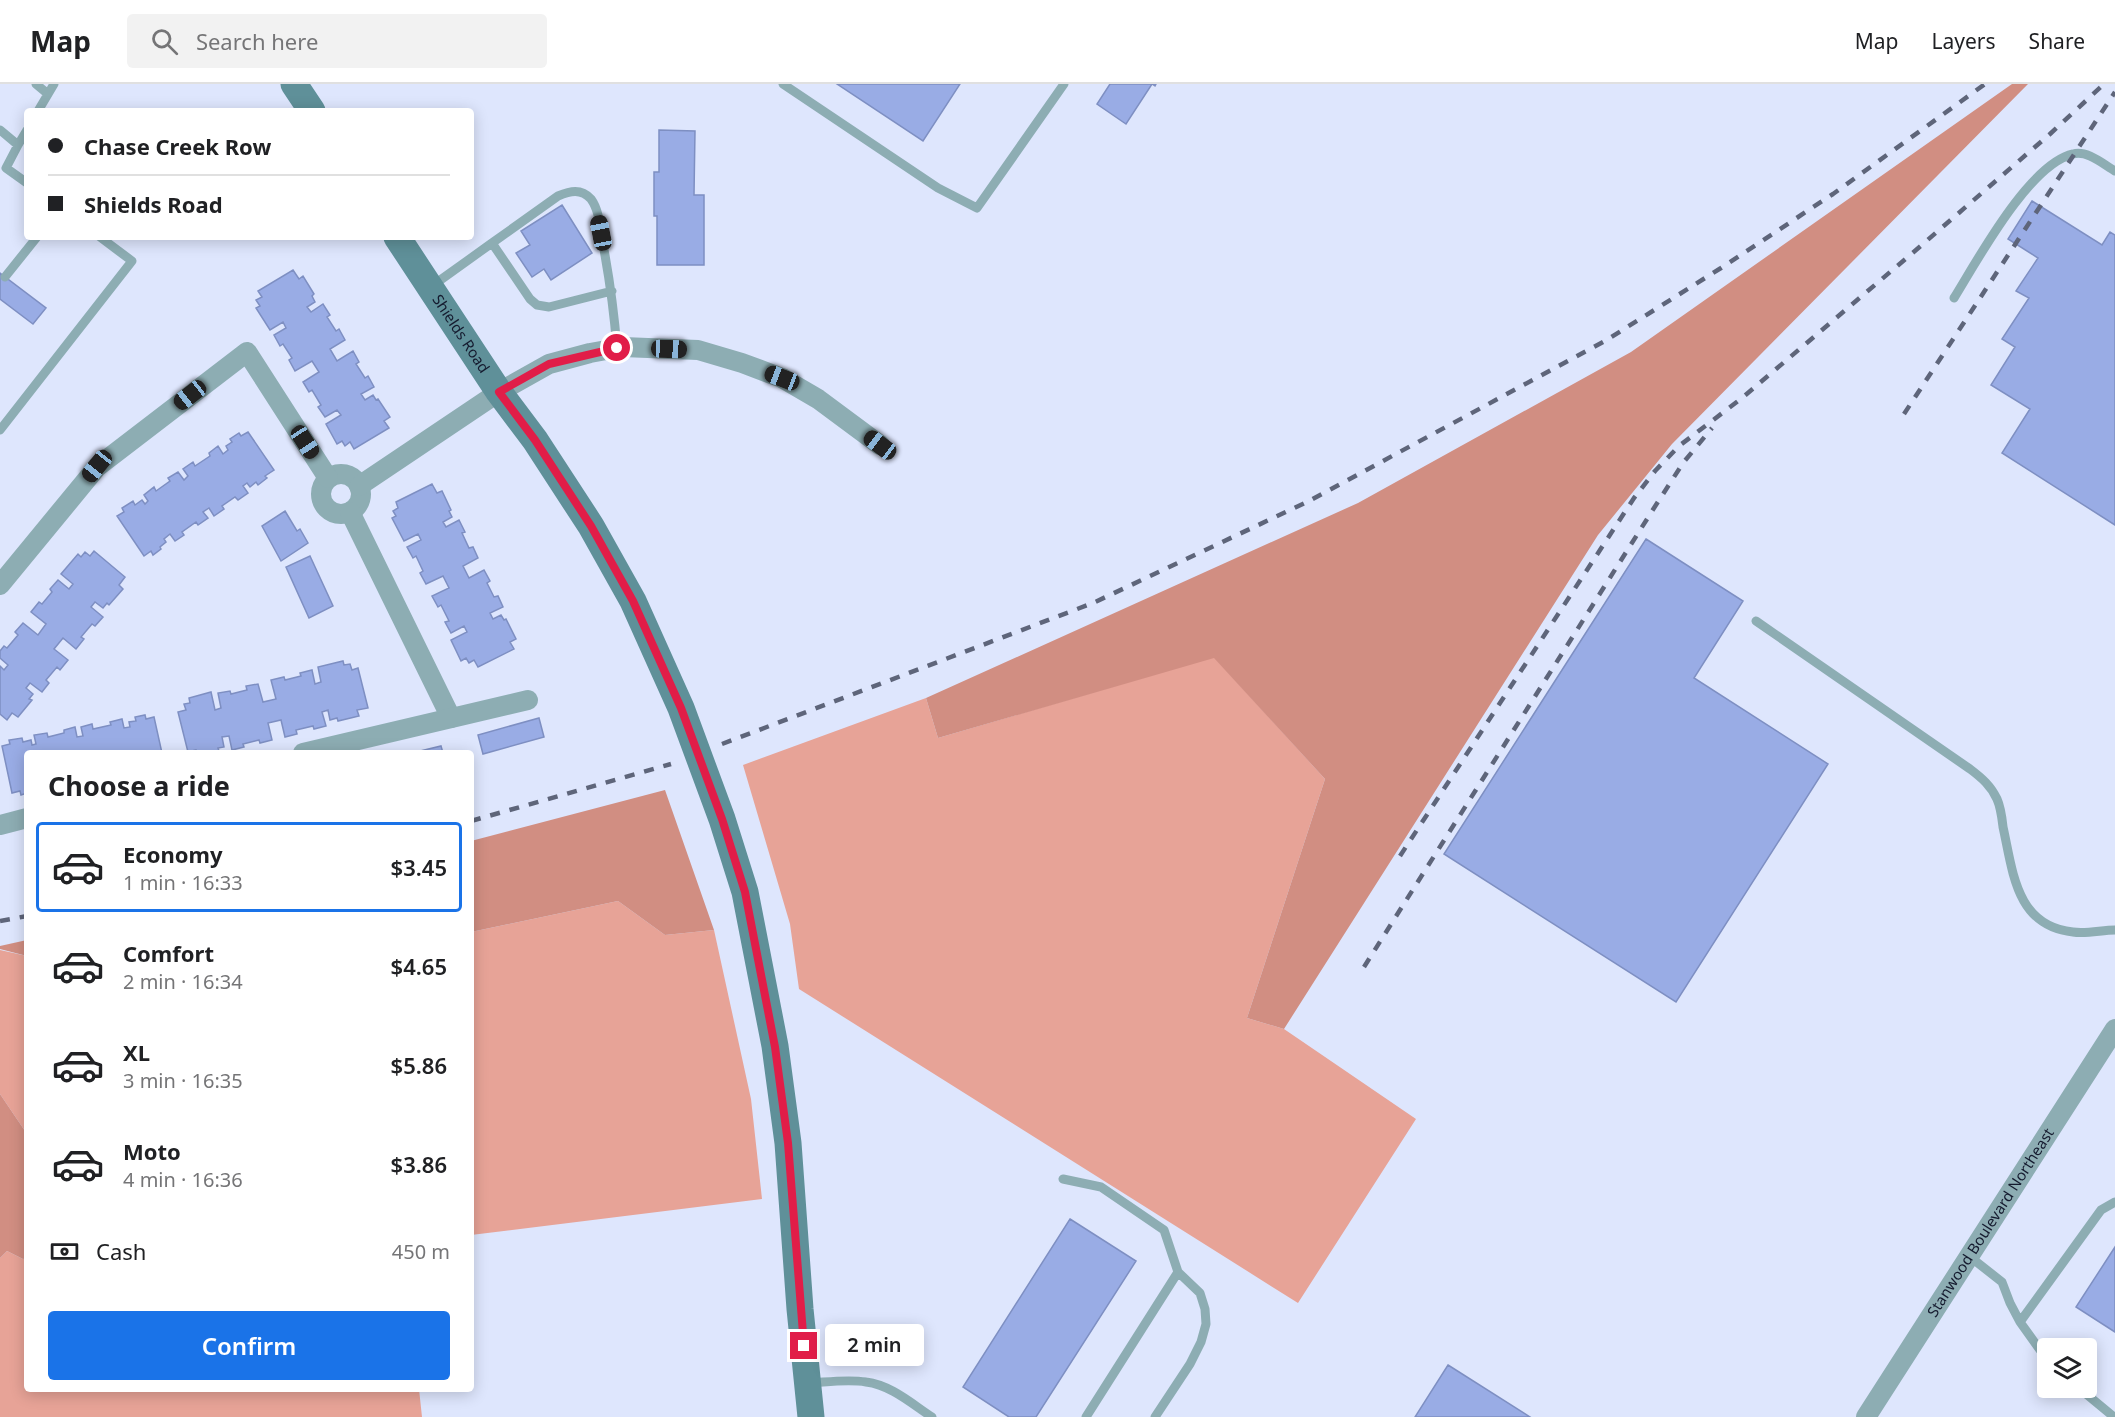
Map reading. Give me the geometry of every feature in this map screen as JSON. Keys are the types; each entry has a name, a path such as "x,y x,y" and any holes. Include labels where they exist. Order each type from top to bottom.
{"street":[{"path":"294,84 310,108"},
{"name":"Shields Road","path":"400,240 499,392 535,440 591,526 633,601 681,708 713,795 745,892 775,1047 788,1143 811,1417"},
{"path":"359,486 499,392 549,364 617,348 698,350 742,363 782,378 818,399 880,445"},
{"path":"2,579 97,466 247,352 328,478"},
{"path":"334,474 348,474 359,486 361,496 359,502 350,512 337,514 330,511 322,501 321,488 334,474"},
{"path":"350,512 451,718"},
{"path":"316,750 528,700"},
{"path":"0,825 24,819"},
{"name":"Stanwood Boulevard Northeast","path":"1866,1417 2106,1049 2115,1029"}],"lane":[{"path":"36,84 48,94"},
{"path":"40,108 54,84"},
{"path":"783,84 938,188 977,208 1064,84"},
{"path":"0,130 18,145"},
{"path":"24,135 3,172 24,182"},
{"path":"1954,298 2004,217 2025,191 2055,161 2075,153 2091,156 2115,171"},
{"path":"431,287 558,196 569,191 581,191 591,200 597,213 612,291 617,348"},
{"path":"6,277 35,240"},
{"path":"0,430 132,261 104,240"},
{"path":"492,243 530,299 537,305 549,307 612,291"},
{"path":"1756,621 1970,768 1988,783 1998,801 2013,872 2024,905 2038,920 2055,928 2074,932 2115,930"},
{"path":"1063,1179 1101,1187 1164,1230 1178,1272 1200,1293 1205,1309 1206,1324 1201,1342 1190,1364 1155,1417"},
{"path":"2020,1322 2101,1210 2115,1202"},
{"path":"1969,1256 2002,1282 2020,1322 2037,1346"},
{"path":"1086,1417 1178,1272"},
{"path":"808,1383 868,1382 884,1386 932,1417"},
{"path":"2091,1398 2114,1417"}],"shaded area":[{"path":"2012,84 2028,84 1672,444 1598,535 1284,1029 1247,1018 1325,779 1214,658 938,738 926,698 1358,503 1631,352"},
{"path":"1214,657 1325,779 1247,1018 1284,1029 1416,1119 1298,1303 799,989 790,924 743,765 926,698 938,738"},
{"path":"665,790 714,930 665,935 618,901 474,931 474,840"},
{"path":"618,901 665,935 714,930 751,1099 762,1199 474,1235 474,931"},
{"path":"24,941 24,955 0,949 0,946"},
{"path":"0,950 24,955 24,1130 0,1094"},
{"path":"0,1094 24,1130 24,1259 7,1251 0,1258"},
{"path":"7,1251 24,1259 24,1392 419,1392 422,1417 0,1417 0,1258"}],"building":[{"path":"837,84 960,84 923,141"},
{"path":"1110,84 1152,84 1126,124 1097,104"},
{"path":"659,130 695,131 694,195 704,195 704,265 657,265 654,172 659,172"},
{"path":"2032,201 2102,245 2110,232 2115,235 2115,525 2002,453 2030,409 1991,385 2015,347 2002,339 2029,298 2016,291 2038,258 2008,239"},
{"path":"562,205 592,253 551,280 544,269 532,277 516,253 530,245 521,231"},
{"path":"293,270 299,279 303,276 314,294 312,296 315,302 307,307 311,312 323,304 330,315 327,317 336,331 339,329 345,340 330,349 337,361 353,351 359,362 356,364 365,378 368,376 374,387 361,394 365,400 373,395 390,417 384,421 389,428 354,449 350,442 345,446 342,441 337,444 326,424 341,415 337,410 325,417 318,407 321,405 312,390 309,392 303,382 319,372 312,361 295,371 289,360 292,358 283,344 280,346 274,335 286,328 283,322 270,330 256,308 260,306 256,300 262,297 258,291"},
{"path":"0,273 46,308 33,324 0,299"},
{"path":"248,432 274,470 258,485 256,482 250,487 247,483 243,486 248,493 238,500 235,497 222,506 224,509 214,516 209,508 203,512 208,518 198,525 196,522 182,532 184,535 175,541 170,534 164,539 166,542 160,547 161,549 153,555 151,551 144,556 117,516 124,512 122,508 133,501 135,505 142,500 145,504 148,501 144,495 154,487 156,491 170,481 168,478 178,472 184,480 188,476 183,469 193,462 195,466 210,456 209,453 218,446 223,454 228,450 226,446 232,442 230,439 239,433 241,436"},
{"path":"432,484 437,493 442,491 451,510 449,511 452,517 443,522 446,527 459,520 469,548 473,547 478,558 463,566 469,578 484,570 490,581 487,583 494,597 498,596 503,607 490,613 493,619 501,615 504,620 506,619 516,639 510,642 514,649 478,667 474,660 469,663 466,658 461,661 451,640 467,632 464,626 451,633 445,622 449,621 441,605 438,607 432,596 449,588 443,576 426,584 420,573 423,571 416,556 413,558 407,547 421,540 418,534 404,541 392,518 396,516 393,511 398,508 396,502"},
{"path":"285,511 297,531 300,529 308,543 281,561 262,526"},
{"path":"1646,539 1743,601 1694,678 1828,764 1676,1002 1444,854"},
{"path":"94,551 125,577 119,585 123,589 109,605 107,603 103,608 95,602 91,607 103,617 95,626 92,624 81,637 84,639 76,649 63,638 54,649 68,660 60,670 57,667 46,680 49,683 42,692 30,683 26,688 33,694 29,699 32,700 18,717 12,713 7,720 0,714 0,666 4,670 8,665 0,658 0,651 4,646 7,648 18,635 15,632 23,623 38,635 46,624 31,612 39,602 42,604 58,580 69,589 73,584 61,574 78,554 81,557 85,552 90,556"},
{"path":"310,556 333,606 309,618 286,567"},
{"path":"343,661 344,665 350,664 352,670 358,668 368,708 357,710 359,716 338,721 337,718 330,720 328,710 322,712 326,726 296,730 297,734 285,737 281,720 268,723 272,740 243,744 244,747 232,750 229,736 222,737 224,747 218,748 219,750 188,750 178,712 186,710 184,704 190,703 189,698 211,692 215,710 221,708 218,693 230,691 231,694 247,690 246,686 258,684 263,702 276,699 271,680 284,677 285,680 301,676 300,673 312,670 315,684 321,682 318,667"},
{"path":"145,715 146,719 154,717 161,750 24,750 24,794 21,795 20,791 12,793 2,746 10,744 9,740 22,738 23,742 31,740 32,745 36,744 34,735 47,733 48,737 64,733 64,730 75,727 77,737 83,736 81,727 92,724 93,729 111,725 110,722 122,719 124,728 130,727 129,722 136,721 135,717"},
{"path":"539,718 544,737 483,754 478,735"},
{"path":"441,746 442,750 424,750"},
{"path":"1070,1219 1136,1261 1036,1417 1009,1417 963,1387"},
{"path":"2115,1247 2115,1332 2076,1307"},
{"path":"1448,1365 1530,1417 1415,1417"}],"railway":[{"path":"722,744 1093,603 1307,502 1605,341 1833,194 1985,84"},
{"path":"1400,856 1634,498 1655,471 1679,446 1742,398 1916,250 2104,84"},
{"path":"1904,414 2115,92"},
{"path":"1364,967 1683,463 1712,428"},
{"path":"474,820 671,764"},
{"path":"0,921 24,917"}],"route":[{"path":"617,348 549,364 499,392 535,440 591,526 633,601 681,708 722,819 745,892 775,1047 788,1143 804,1346"}]}
